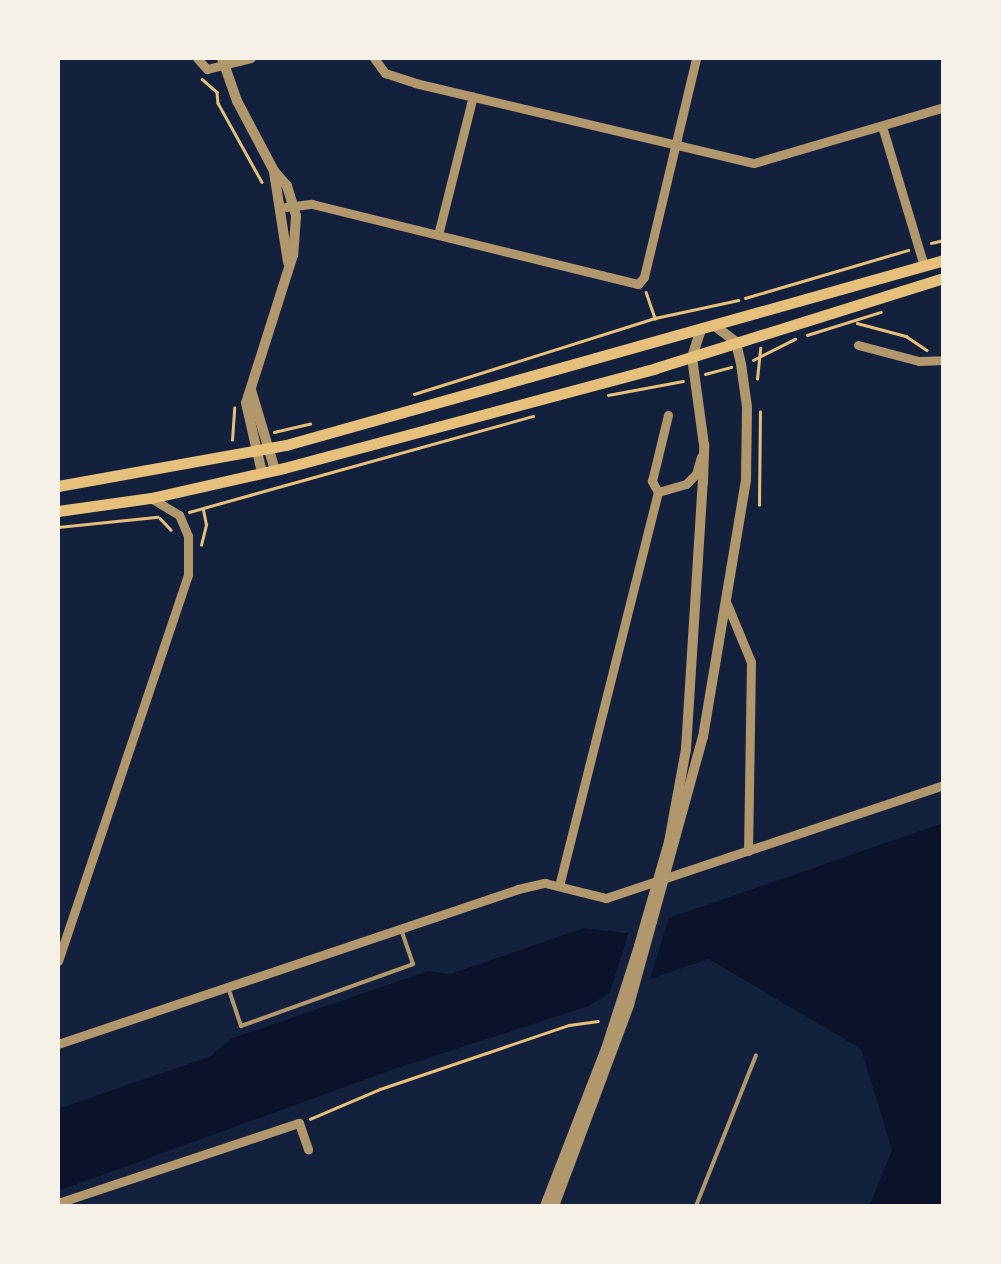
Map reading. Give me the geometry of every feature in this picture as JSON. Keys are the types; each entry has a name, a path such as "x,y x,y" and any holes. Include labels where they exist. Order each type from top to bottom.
{"main road":[{"path":"58,486 263,450 944,260"},
{"path":"58,511 151,498 269,472 692,357 944,278"}],"street":[{"path":"197,58 207,69 251,58"},
{"path":"374,58 382,70 473,96 754,163 944,107"},
{"path":"288,207 312,204 638,284 644,276 696,58"},
{"path":"223,62 236,101 274,171 287,186 288,262 246,403 254,438 263,450 269,472"},
{"path":"438,235 473,96"},
{"path":"882,126 924,266"},
{"path":"554,1206 674,840 704,736 746,480 748,408 736,342 715,326"},
{"path":"674,840 686,749 704,445 692,357 701,330"},
{"path":"858,345 939,360"},
{"path":"251,390 266,434 263,450"},
{"path":"559,886 658,492 652,482 668,416"},
{"path":"658,492 686,484 696,474 704,445"},
{"path":"58,962 188,574 188,536 179,515 151,498"},
{"path":"726,604 751,662 748,851"},
{"path":"58,1044 518,889 545,883 606,898 944,785"},
{"path":"58,1202 299,1123 308,1149"},
{"path":"545,1206 576,1138"}],"lane":[{"path":"228,988 241,1026 413,964 401,929"},
{"path":"696,1206 756,1056"}],"path":[{"path":"217,92 218,103 268,195"},
{"path":"745,298 944,240"},
{"path":"638,284 654,318"},
{"path":"412,395 654,318 738,300"},
{"path":"598,397 666,388 760,358 787,342 856,322 913,339 939,360"},
{"path":"757,387 760,358"},
{"path":"759,505 760,410"},
{"path":"58,526 179,515 538,414"},
{"path":"266,434 319,422"},
{"path":"232,443 254,438"},
{"path":"204,508 204,534"},
{"path":"299,1123 399,1083 569,1025 598,1021"}],"water":[{"path":"943,823 943,1206 869,1206 892,1150 861,1049 709,959 609,993 589,1006 400,1067 58,1191 58,1109 211,1056 230,1039 428,971 450,974 584,928 626,933"}],"pier":[{"path":"670,913 649,984 606,1004 631,926"}]}
